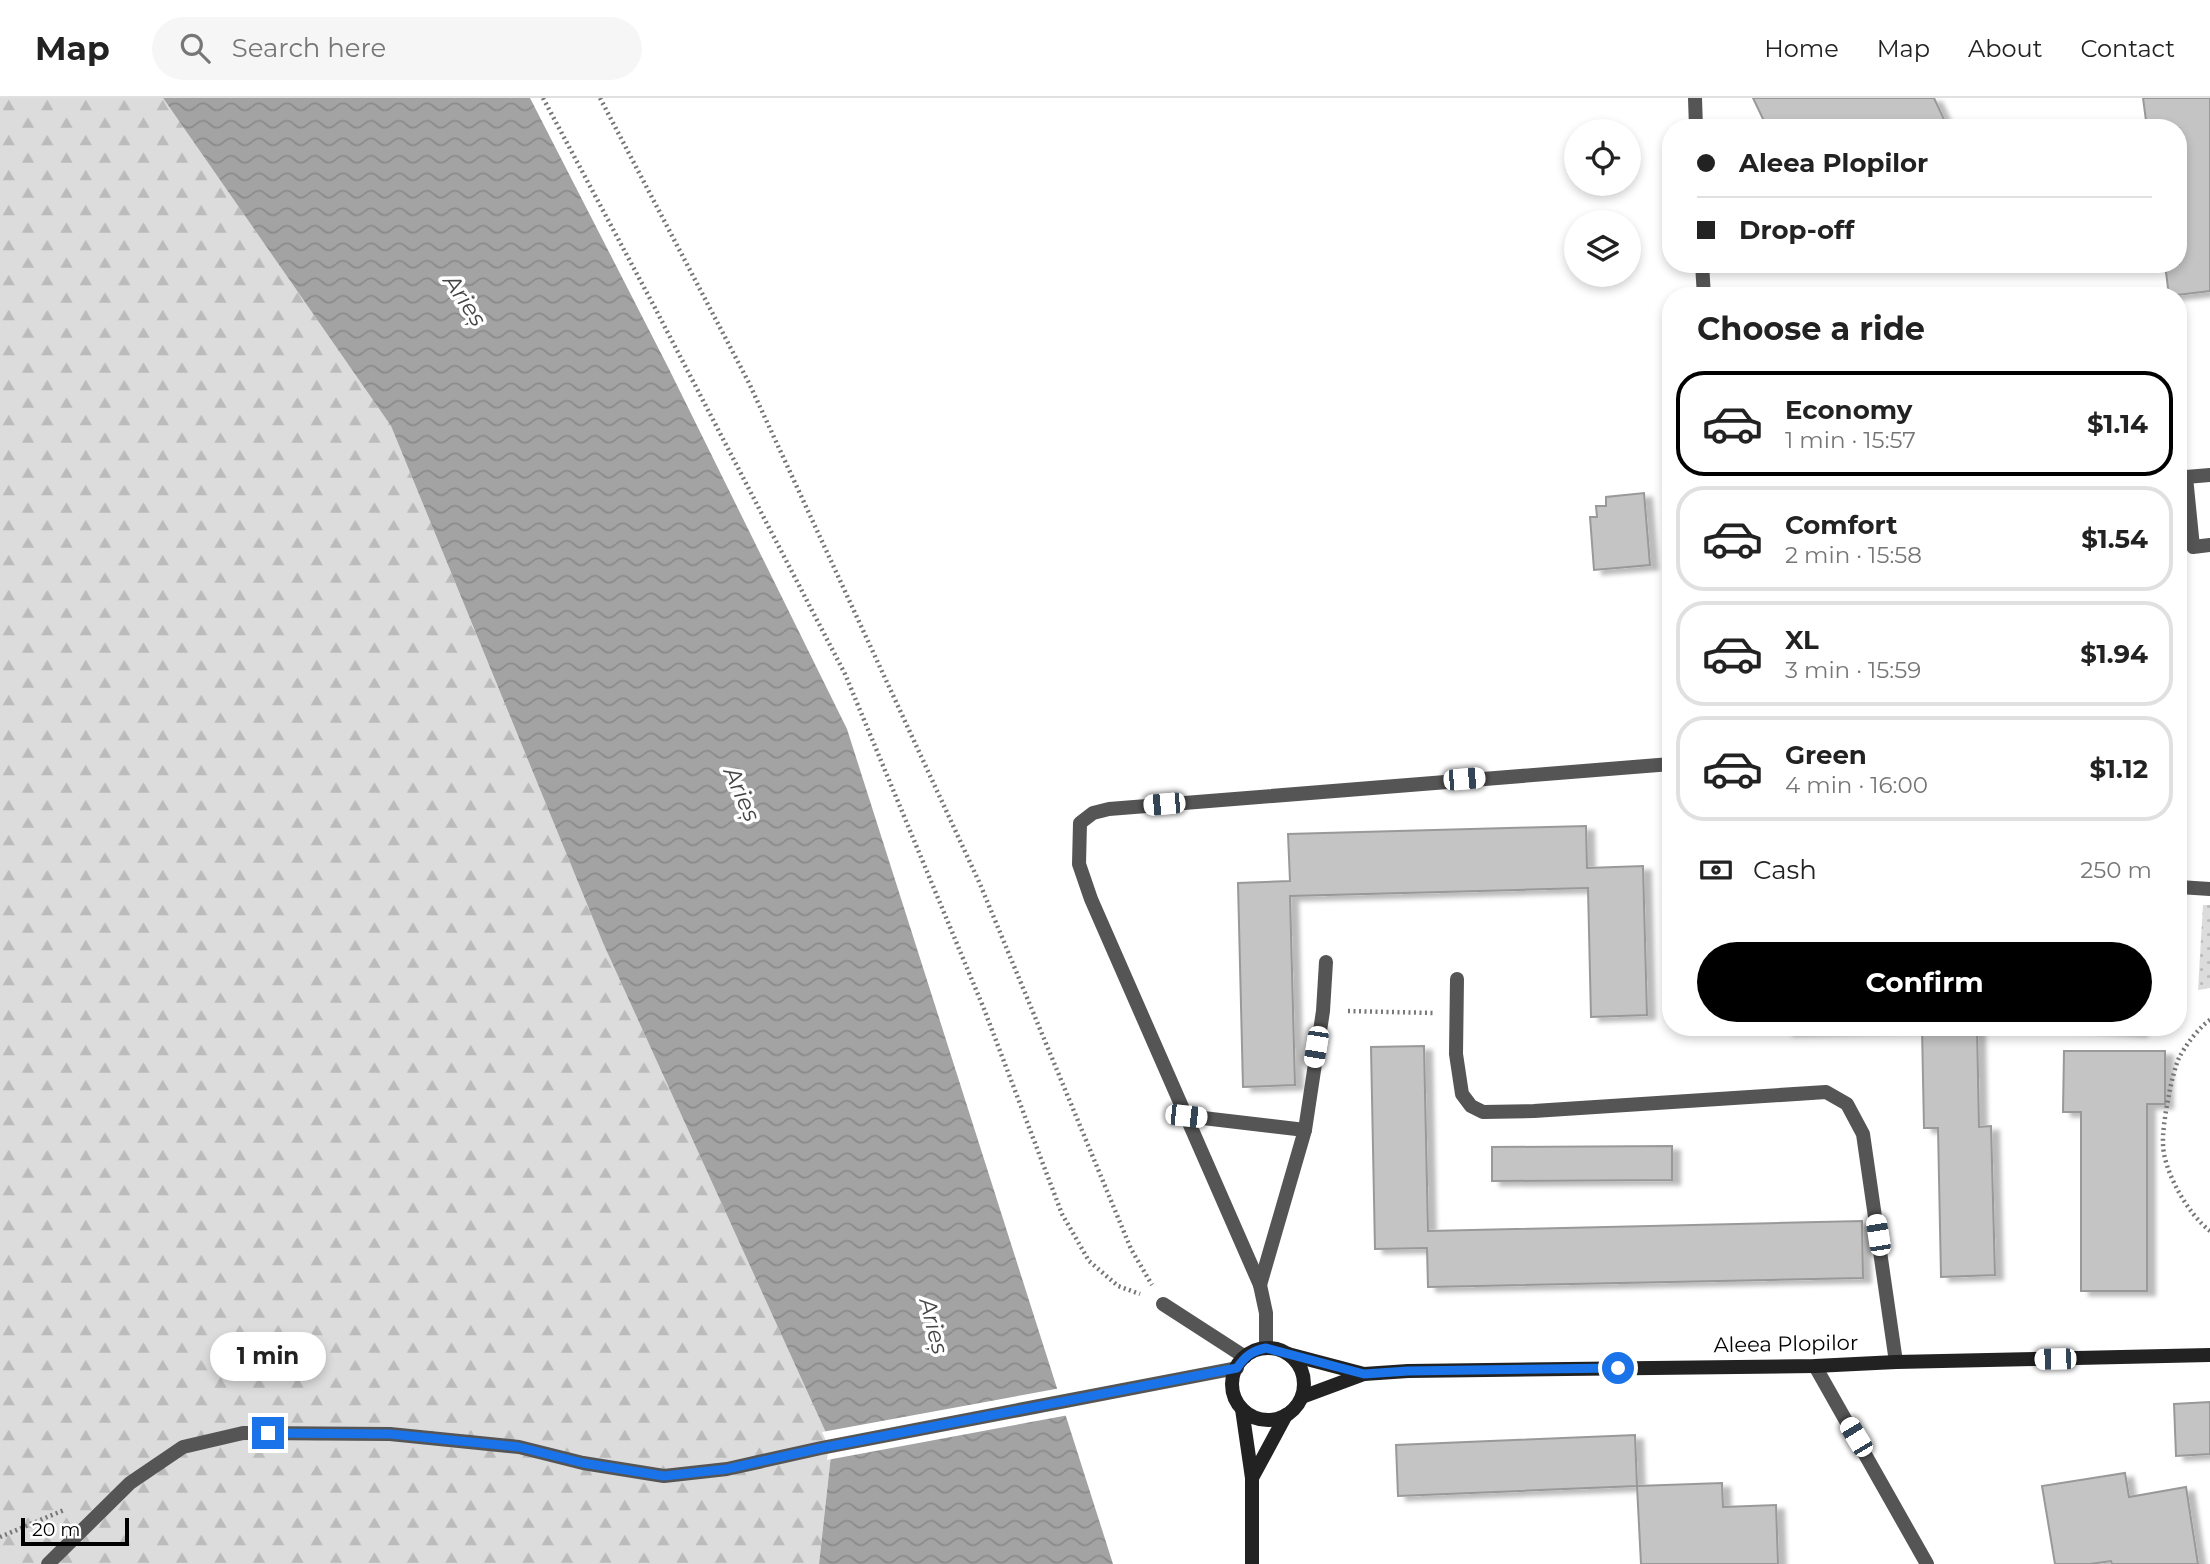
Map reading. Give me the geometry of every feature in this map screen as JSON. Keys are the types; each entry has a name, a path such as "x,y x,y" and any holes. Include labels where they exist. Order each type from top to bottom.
{"street":[{"path":"1695,98 1696,119"},
{"path":"2187,477 2210,475"},
{"path":"2187,487 2193,547 2210,545"},
{"path":"1266,1348 1266,1313 1260,1285 1091,899 1079,863 1080,823 1093,813 1109,809 1662,765"},
{"path":"2187,887 2210,888"},
{"path":"1260,1285 1305,1130 1323,1010 1326,962"},
{"path":"1457,979 1455,1013 1462,1094 1471,1107 1483,1112 1547,1111 1826,1092 1847,1104 1863,1134 1896,1362"},
{"path":"1186,1116 1305,1130"},
{"path":"1163,1304 1241,1362"},
{"path":"1266,1348 1288,1354 1297,1362 1303,1373 1302,1397 1296,1407 1286,1415 1262,1420 1251,1416 1235,1399 1232,1388 1233,1376 1241,1362 1255,1350 1266,1348"},
{"name":"Aleea Plopilor","path":"1288,1354 1364,1374"},
{"name":"Aleea Plopilor","path":"1302,1397 1364,1374 1435,1370 1815,1366 2210,1355"},
{"path":"48,1564 130,1483 183,1447 243,1433 390,1434 519,1447 583,1463 664,1476 727,1469 1241,1362"},
{"path":"1815,1366 1927,1564"},
{"path":"1242,1409 1252,1478 1252,1564"},
{"path":"1252,1478 1286,1415"}],"path":[{"path":"543,98 845,674 984,1009 1062,1214 1088,1261 1118,1286 1163,1304"},
{"path":"600,98 749,383 980,884 1131,1249 1163,1304"},
{"path":"1323,1010 1455,1013"},
{"path":"2210,1020 2179,1058 2162,1144 2174,1186 2199,1223 2210,1231"}],"green space":[{"path":"0,98 163,98 391,426 603,943 832,1446 819,1564 0,1564"},
{"path":"2203,905 2210,905 2210,988 2198,990"}],"water":[{"name":"Arieș","path":"163,98 530,98 668,367 847,729 1113,1564 819,1564 832,1446 603,943 391,426"}],"pier":[{"path":"1061,1388 1069,1415 827,1460 829,1447 822,1432"}],"building":[{"path":"1753,98 1934,98 1944,119 1763,119"},
{"path":"2143,98 2210,98 2210,291 2187,294 2187,287 2168,287 2166,273 2187,273 2187,119 2146,119"},
{"path":"1644,493 1650,565 1594,570 1590,517 1597,517 1596,506 1606,506 1606,497"},
{"path":"1586,826 1587,868 1643,866 1647,1015 1591,1017 1588,888 1290,896 1295,1085 1243,1087 1238,883 1290,881 1288,834"},
{"path":"1922,1036 1977,1036 1979,1127 1991,1126 1995,1275 1941,1277 1938,1128 1924,1128"},
{"path":"1424,1046 1428,1231 1862,1221 1863,1278 1428,1287 1427,1248 1375,1249 1371,1047"},
{"path":"2064,1051 2165,1051 2165,1104 2147,1104 2147,1291 2081,1291 2081,1112 2063,1112"},
{"path":"1672,1146 1672,1180 1492,1181 1492,1147"},
{"path":"2210,1402 2210,1454 2176,1456 2174,1404"},
{"path":"1635,1435 1637,1486 1398,1496 1396,1445"},
{"path":"2125,1473 2129,1497 2186,1487 2198,1564 2112,1564 2111,1561 2055,1564 2042,1486"},
{"path":"1722,1483 1723,1507 1776,1505 1778,1564 1641,1564 1637,1486"}],"route":[{"path":"268,1433 390,1434 519,1447 583,1463 664,1476 727,1469 1144,1384 1237,1368 1245,1357 1255,1350 1266,1348 1364,1374 1618,1368"}]}
